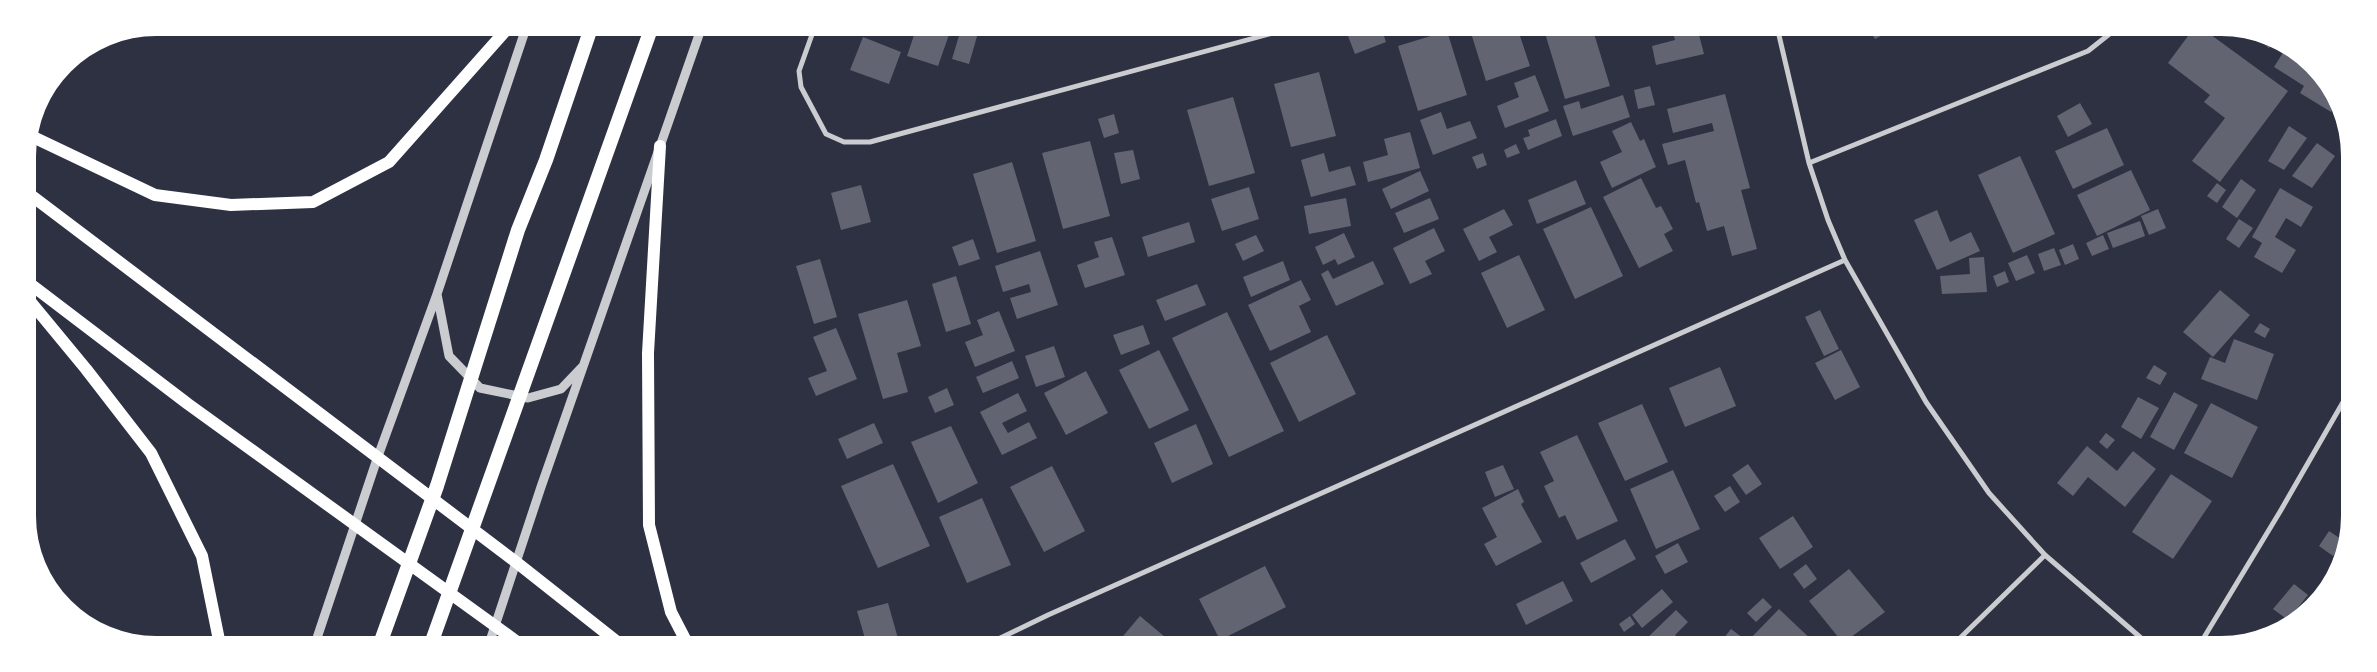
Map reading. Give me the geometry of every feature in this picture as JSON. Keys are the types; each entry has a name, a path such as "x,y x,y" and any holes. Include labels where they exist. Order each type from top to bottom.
{"highway":[{"path":"383,636 437,486 518,230 546,160 588,36"},
{"path":"434,636 648,36"}],"main road":[{"path":"38,139 155,195 231,205 313,202 389,162 501,36"},
{"path":"660,146 648,353 649,525 671,612 683,636"},
{"path":"37,200 377,459 516,562 609,636"},
{"path":"37,290 188,404 510,636"},
{"path":"37,309 151,453 202,556 218,636"}],"street":[{"path":"317,636 377,459 437,294 523,36"},
{"path":"492,636 699,36"},
{"path":"812,36 799,71 801,87 826,134 844,142 870,142 1262,36"},
{"path":"1779,36 1809,163 1828,220 1845,260 1926,402 1989,493 2045,555 2138,635"},
{"path":"1809,163 2088,51 2107,36"},
{"path":"1005,636 1845,260"},
{"path":"437,294 449,356 480,388 528,398 560,389 584,365"},
{"path":"2205,635 2341,406"},
{"path":"1963,635 2045,555"}],"building":[{"path":"914,36 949,36 938,66 907,56"},
{"path":"959,36 977,36 969,64 952,59"},
{"path":"1348,36 1384,36 1386,42 1355,54"},
{"path":"1431,36 1449,36 1467,95 1418,111 1398,46"},
{"path":"1472,36 1520,36 1530,66 1486,81"},
{"path":"1546,36 1595,36 1610,86 1565,99"},
{"path":"1674,36 1699,36 1704,54 1656,65 1652,46 1675,40"},
{"path":"2188,36 2212,36 2288,91 2220,182 2192,161 2225,118 2204,102 2210,95 2168,63"},
{"path":"863,37 901,52 889,84 850,70"},
{"path":"2282,54 2300,66 2325,96 2332,110 2331,112 2300,93 2304,86 2274,67"},
{"path":"1319,72 1336,136 1291,147 1274,84"},
{"path":"1535,75 1549,111 1505,128 1497,106 1519,97 1514,83"},
{"path":"1650,86 1655,105 1638,109 1634,90"},
{"path":"1725,94 1750,188 1741,190 1757,249 1732,256 1724,226 1707,231 1699,202 1696,203 1685,160 1668,165 1662,144 1714,131 1712,123 1673,133 1667,109"},
{"path":"1623,95 1630,117 1573,136 1563,106 1579,101 1581,109"},
{"path":"1233,97 1255,173 1209,186 1187,110"},
{"path":"2080,103 2092,124 2068,137 2057,116"},
{"path":"1441,112 1447,129 1470,121 1477,138 1433,155 1420,120"},
{"path":"1114,114 1119,133 1104,138 1098,119"},
{"path":"1556,119 1562,136 1528,150 1523,138 1530,136 1528,130"},
{"path":"1631,122 1640,141 1644,139 1656,167 1612,188 1600,162 1622,152 1612,131"},
{"path":"2289,126 2307,138 2284,170 2268,161"},
{"path":"2107,128 2124,165 2073,189 2055,151"},
{"path":"1410,132 1420,168 1368,182 1363,162 1388,155 1384,139"},
{"path":"1090,141 1110,216 1063,229 1042,153"},
{"path":"2317,143 2335,156 2312,188 2292,176"},
{"path":"1516,144 1520,153 1507,158 1504,150"},
{"path":"1133,150 1140,179 1121,184 1114,153"},
{"path":"1324,153 1329,172 1350,166 1356,185 1311,197 1301,160"},
{"path":"1483,153 1487,165 1477,169 1472,157"},
{"path":"2020,156 2055,234 2013,253 1978,175"},
{"path":"1012,162 1036,241 997,253 973,174"},
{"path":"2131,170 2150,210 2097,236 2077,195"},
{"path":"1420,171 1429,191 1391,209 1382,189"},
{"path":"1641,178 1656,208 1661,206 1673,229 1664,234 1673,251 1639,268 1603,197"},
{"path":"2241,179 2256,190 2237,218 2222,207"},
{"path":"1576,180 1586,204 1537,224 1528,200"},
{"path":"2217,183 2226,190 2217,203 2207,196"},
{"path":"861,185 871,222 841,230 831,193"},
{"path":"1249,187 1259,219 1222,231 1211,199"},
{"path":"2280,188 2313,207 2301,227 2286,218 2275,237 2296,250 2282,273 2254,257 2262,243 2252,237"},
{"path":"1346,198 1351,226 1309,234 1304,206"},
{"path":"1430,198 1439,219 1404,233 1395,213"},
{"path":"1591,207 1623,276 1575,299 1543,229"},
{"path":"1504,209 1513,225 1489,237 1497,252 1479,261 1463,229"},
{"path":"2158,209 2166,228 2149,235 2141,216"},
{"path":"1937,210 1950,242 1971,232 1980,251 1937,270 1914,220"},
{"path":"2239,219 2253,228 2239,248 2226,239"},
{"path":"2140,221 2145,236 2113,248 2107,233"},
{"path":"1189,222 1195,242 1148,257 1142,237"},
{"path":"1434,228 1445,251 1425,261 1432,274 1410,284 1393,248"},
{"path":"1344,233 1355,257 1338,265 1335,259 1323,265 1315,247"},
{"path":"1256,235 1264,251 1243,261 1235,244"},
{"path":"2103,235 2109,249 2092,256 2086,243"},
{"path":"1112,237 1125,275 1085,288 1077,265 1099,257 1094,242"},
{"path":"973,239 980,259 959,266 952,247"},
{"path":"2073,244 2079,259 2065,265 2059,250"},
{"path":"2054,248 2061,265 2044,271 2038,254"},
{"path":"1040,251 1058,305 1017,319 1010,298 1031,292 1029,284 1003,292 995,266"},
{"path":"1519,255 1545,310 1507,328 1481,273"},
{"path":"2027,255 2035,273 2016,281 2008,263"},
{"path":"1984,257 1987,292 1942,294 1940,276 1970,274 1969,258"},
{"path":"820,259 837,317 814,324 796,266"},
{"path":"1283,261 1290,280 1251,297 1243,277"},
{"path":"1373,261 1384,284 1336,306 1321,274 1328,270 1333,279"},
{"path":"2005,271 2009,282 1997,287 1993,276"},
{"path":"956,276 971,324 946,332 932,284"},
{"path":"1301,280 1311,300 1299,306 1311,332 1270,351 1248,305"},
{"path":"1197,284 1206,305 1165,321 1156,300"},
{"path":"2220,290 2250,315 2213,357 2183,332"},
{"path":"907,300 921,346 897,353 908,392 883,399 858,314"},
{"path":"1820,310 1839,349 1824,356 1805,317"},
{"path":"999,311 1015,351 975,367 965,342 983,335 977,320"},
{"path":"1227,312 1284,431 1229,457 1172,338"},
{"path":"2260,323 2270,329 2265,338 2254,332"},
{"path":"1143,325 1150,344 1121,355 1113,335"},
{"path":"836,328 857,379 816,396 808,378 827,371 813,337"},
{"path":"1327,335 1356,394 1299,422 1270,363"},
{"path":"2234,339 2274,354 2257,400 2201,379 2210,357 2225,363"},
{"path":"1054,346 1065,377 1036,387 1025,356"},
{"path":"1159,350 1189,410 1149,429 1119,370"},
{"path":"1841,350 1860,387 1835,400 1815,363"},
{"path":"1012,361 1019,378 983,393 976,377"},
{"path":"2154,365 2167,373 2160,385 2146,378"},
{"path":"1720,367 1736,406 1685,427 1669,388"},
{"path":"1086,371 1108,413 1066,435 1044,393"},
{"path":"947,388 954,405 935,413 928,397"},
{"path":"2174,392 2198,405 2174,450 2150,437"},
{"path":"1018,393 1027,411 1002,423 1008,433 1029,422 1037,438 1002,455 980,412"},
{"path":"2138,397 2159,408 2141,439 2121,427"},
{"path":"2211,403 2258,427 2232,478 2184,453"},
{"path":"1642,404 1668,462 1625,481 1598,423"},
{"path":"874,423 883,443 847,459 838,439"},
{"path":"1196,424 1213,464 1172,483 1154,443"},
{"path":"951,426 978,483 938,503 911,442"},
{"path":"2106,433 2115,440 2107,449 2099,442"},
{"path":"1577,435 1618,521 1577,540 1565,515 1559,518 1544,486 1554,481 1540,452"},
{"path":"2087,446 2117,471 2133,451 2156,469 2125,507 2088,477 2073,496 2057,483"},
{"path":"893,464 930,546 878,568 841,486"},
{"path":"1748,464 1762,484 1746,495 1732,475"},
{"path":"1503,465 1514,489 1495,497 1485,472"},
{"path":"1052,466 1085,531 1044,552 1010,487"},
{"path":"1673,470 1700,529 1656,549 1630,489"},
{"path":"2171,474 2212,501 2173,559 2132,532"},
{"path":"1730,486 1740,502 1725,512 1714,496"},
{"path":"1518,489 1524,502 1521,504 1542,542 1496,566 1484,544 1497,537 1482,508"},
{"path":"982,498 1011,565 967,583 939,517"},
{"path":"1793,516 1813,547 1780,569 1759,538"},
{"path":"2329,531 2338,537 2333,556 2319,546"},
{"path":"1625,539 1636,559 1591,583 1580,563"},
{"path":"1678,543 1688,562 1665,574 1655,556"},
{"path":"1806,564 1817,579 1804,589 1793,574"},
{"path":"1265,566 1286,607 1229,635 1218,635 1199,599"},
{"path":"1849,569 1885,612 1854,635 1837,635 1809,601"},
{"path":"1563,581 1573,601 1526,625 1516,604"},
{"path":"2294,584 2308,595 2298,608 2285,618 2273,609"},
{"path":"1662,589 1673,602 1642,628 1632,615"},
{"path":"1763,598 1772,607 1756,622 1747,613"},
{"path":"888,603 897,636 864,636 857,611"},
{"path":"1779,609 1807,635 1754,635"},
{"path":"1676,610 1688,622 1675,635 1650,635"},
{"path":"1140,616 1163,636 1123,636"},
{"path":"1630,616 1635,624 1624,632 1619,624"},
{"path":"1731,629 1739,635 1726,635"}]}
